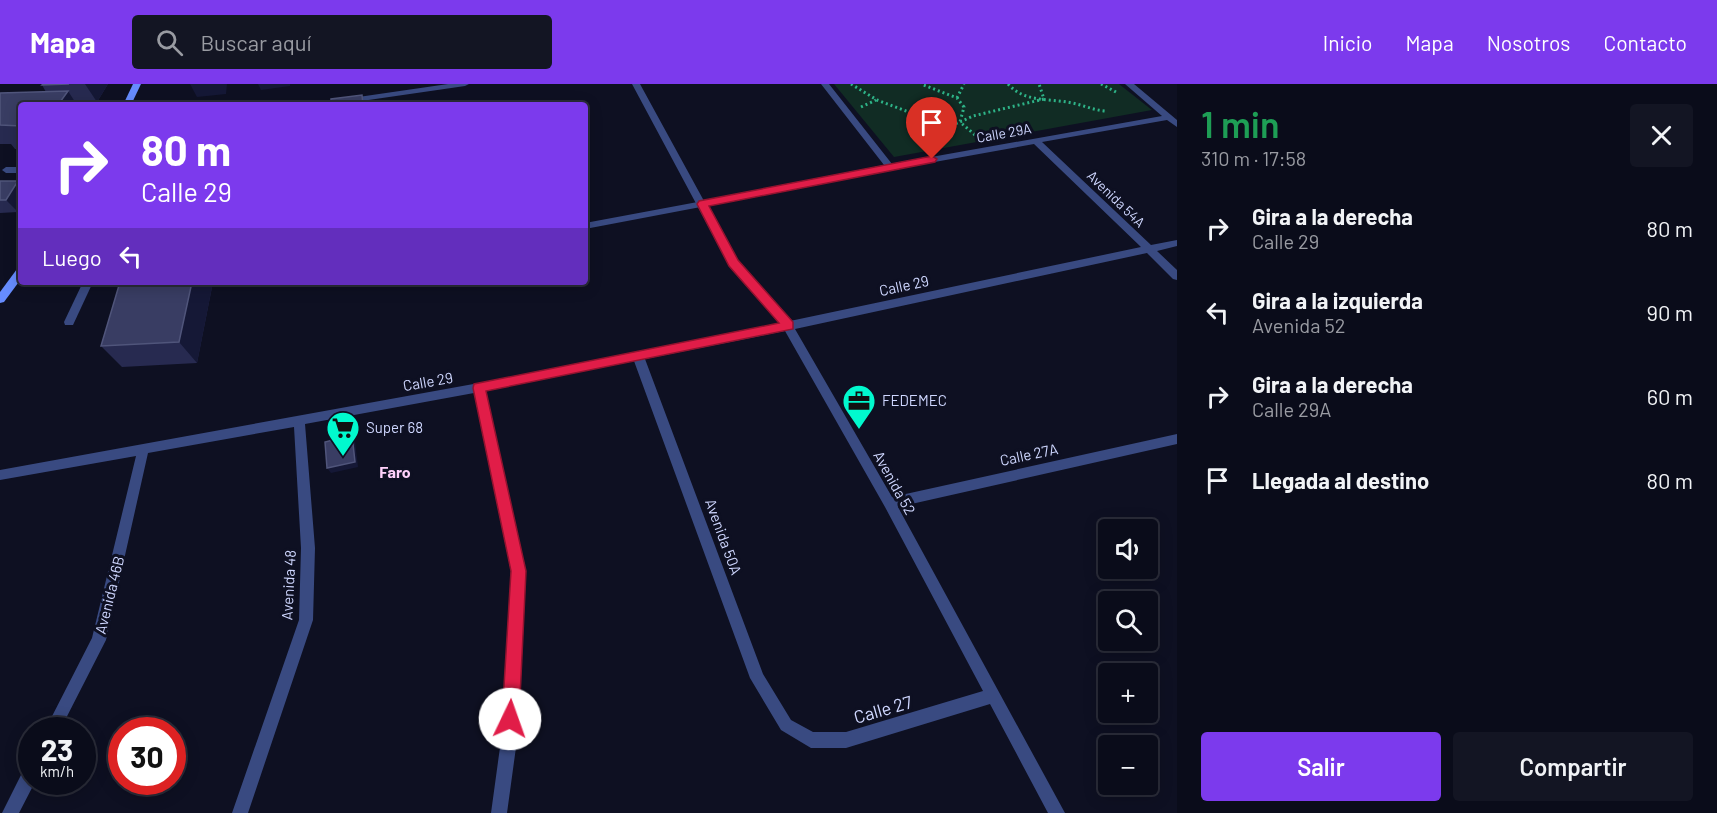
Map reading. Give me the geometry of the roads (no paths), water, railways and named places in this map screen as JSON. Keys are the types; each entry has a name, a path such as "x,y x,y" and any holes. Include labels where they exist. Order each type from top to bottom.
{"main road":[{"path":"128,102 136,84"},
{"path":"0,299 18,276"}],"street":[{"path":"338,102 465,84"},
{"name":"Avenida 52","path":"636,84 733,263 789,326 889,503 1057,813"},
{"path":"825,84 890,167"},
{"path":"1129,84 1177,124"},
{"name":"Calle 29A","path":"588,225 890,167 1169,117"},
{"name":"Avenida 54A","path":"1036,141 1177,276"},
{"path":"6,170 18,170"},
{"name":"Calle 29","path":"0,475 479,388 789,326 1177,243"},
{"path":"69,322 87,285"},
{"name":"Avenida 50A","path":"638,356 757,678 786,725"},
{"path":"479,388 518,571 509,740 499,813"},
{"name":"Avenida 48","path":"240,813 306,620 308,548 298,421"},
{"name":"Calle 27A","path":"889,503 1177,439"},
{"name":"Avenida 46B","path":"59,717 99,640 142,450"},
{"name":"Calle 27","path":"786,725 811,740 846,741 992,696"},
{"path":"10,813 19,795"}],"place":[{"name":"FEDEMEC","path":"859,430"},
{"name":"Super 68","path":"343,457"}],"district":[{"name":"Faro","path":"395,472"}]}
